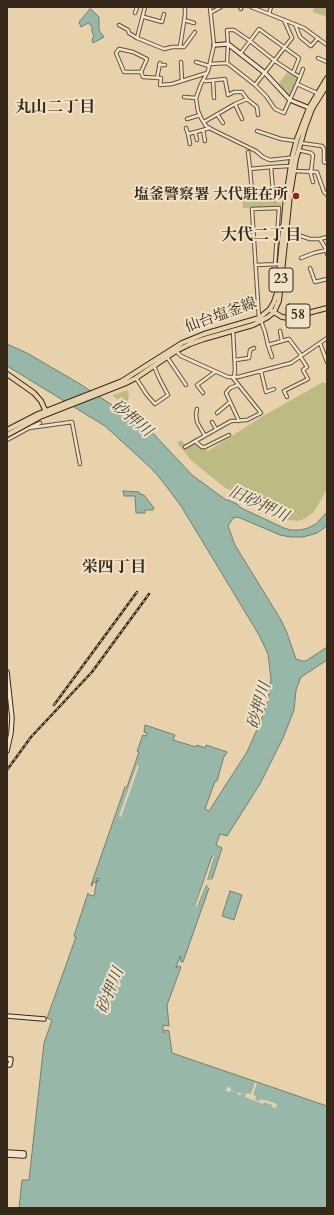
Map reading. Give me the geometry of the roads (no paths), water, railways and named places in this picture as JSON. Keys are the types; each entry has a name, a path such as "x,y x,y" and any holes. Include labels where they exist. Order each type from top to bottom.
{"main road":[{"name":"仙台塩釜線","path":"272,310 277,292 277,264 294,171 294,158 317,93 326,82"},
{"name":"仙台塩釜線","path":"311,109 326,82"},
{"name":"仙台塩釜線","path":"7,430 68,404 136,378 175,350 260,320 272,310 279,300 290,166 298,150 299,142"},
{"name":"58","path":"272,310 282,317 289,318 327,308"},
{"name":"仙台塩釜線","path":"99,392 133,375 204,334 260,320"},
{"path":"7,374 34,392 41,401 46,413"},
{"name":"仙台塩釜線","path":"7,435 46,413"}],"street":[{"path":"135,13 137,7"},
{"path":"137,38 146,7"},
{"path":"180,47 185,7"},
{"path":"210,7 212,12 214,45 207,73 196,98 196,104 200,115 204,122 220,135 256,151 263,157 270,160 294,158"},
{"path":"212,12 221,7"},
{"path":"251,7 304,28 327,45"},
{"path":"269,14 271,7"},
{"path":"144,17 162,22 164,14"},
{"path":"184,20 194,23"},
{"path":"255,85 292,38 284,20"},
{"path":"295,24 300,38 311,46 318,38"},
{"path":"119,25 128,30 129,33 137,38 164,49 184,47 195,32"},
{"path":"240,54 259,29 298,58 293,73"},
{"path":"227,63 227,30 234,30 275,61 300,77"},
{"path":"214,45 228,44 265,73 290,100 311,109"},
{"path":"119,49 132,52 147,59 141,72 124,72 116,53 119,49"},
{"path":"318,58 327,62"},
{"path":"181,62 182,81"},
{"path":"196,62 209,65 227,63 255,85 266,96 275,109 284,113 303,69"},
{"path":"157,78 160,64 165,65"},
{"path":"141,72 143,77 160,78 160,85 172,84 207,73"},
{"path":"204,80 226,79 228,95 234,92 242,92 257,107 258,115"},
{"path":"213,80 214,98"},
{"path":"297,84 317,93"},
{"path":"184,97 196,98"},
{"path":"204,122 235,104 248,99"},
{"path":"235,104 242,119"},
{"path":"217,114 223,124"},
{"path":"187,119 200,115"},
{"path":"186,128 190,144"},
{"path":"188,134 210,128"},
{"path":"203,130 205,141"},
{"path":"257,131 281,139 322,146 324,149 324,162 327,163"},
{"path":"195,132 196,140"},
{"path":"298,150 311,153 313,155 311,171 313,182"},
{"path":"248,152 252,192 273,191"},
{"path":"250,169 290,166"},
{"path":"271,167 274,200"},
{"path":"294,171 317,172 324,192 327,195"},
{"path":"256,265 277,264 278,208 252,209 256,265 260,320 272,357"},
{"path":"284,232 310,239 327,237"},
{"path":"320,239 327,254"},
{"path":"300,258 326,250"},
{"path":"310,268 315,282 327,279"},
{"path":"233,330 236,370 233,378"},
{"path":"280,331 282,341"},
{"path":"175,350 181,356 233,378 291,363 327,338"},
{"path":"268,345 289,339 307,367 303,370 308,379 284,392 287,397"},
{"path":"320,342 327,362"},
{"path":"235,360 249,358 250,350 254,348"},
{"path":"167,357 186,385"},
{"path":"136,378 155,404 168,395 154,366"},
{"path":"203,393 197,386 216,371"},
{"path":"261,371 266,392 274,389"},
{"path":"185,447 231,421 247,420 261,413 233,378"},
{"path":"238,385 230,388 226,394 239,420"},
{"path":"217,413 230,402"},
{"path":"197,409 196,414 198,422 205,436"},
{"path":"29,428 72,422 80,464"},
{"path":"212,422 216,429"},
{"path":"7,440 40,423"},
{"path":"195,441 202,447 205,447 229,435"},
{"path":"7,672 12,727 7,751"},
{"path":"7,1016 44,1019"},
{"path":"7,1059 11,1059 10,1065 7,1065"}],"water":[{"path":"90,9 99,17 99,30 104,37 93,43 92,40 94,35 92,32 92,26 88,23 81,27 79,22"},
{"name":"砂押川","path":"7,344 27,353 80,384 150,430 192,475 226,500 237,504 241,508 291,530 300,530 316,524 327,512 327,526 317,533 303,537 280,535 238,517 233,518 228,526 235,545 281,620 296,659 306,661 327,647 327,660 301,677 296,690 294,710 283,738 260,784 227,836 220,834 216,845 222,848 210,881 207,880 214,859 212,856 195,906 198,905 206,885 208,886 209,888 183,962 181,962 180,956 176,968 179,966 181,967 167,1005 169,1026 163,1025 163,1033 165,1030 169,1031 172,1053 327,1106 327,1208 19,1208 22,1180 29,1180 44,1043 52,1020 47,1018 76,937 74,936 88,893 89,895 94,896 97,880 99,881 100,879 97,878 96,883 93,882 92,886 91,885 125,787 127,787 139,752 137,751 143,735 146,736 147,733 144,732 145,725 175,735 173,740 196,747 197,745 205,748 206,745 227,752 224,756 217,781 215,781 205,809 209,811 247,752 261,721 268,699 271,679 268,654 259,635 181,506 163,482 152,469 105,426 7,366"},
{"path":"123,491 139,492 140,494 144,495 154,508 153,510 145,510 145,513 136,513 135,496 124,496"},
{"path":"230,891 242,895 234,920 222,916"}],"railway":[{"path":"54,705 137,592"},
{"path":"7,770 31,737 92,672 149,594"}],"place":[{"name":"塩釜警察署 大代駐在所","path":"296,196"}],"district":[{"name":"丸山二丁目","path":"55,108"},
{"name":"大代二丁目","path":"261,236"},
{"name":"栄四丁目","path":"114,568"}],"water label":[{"name":"旧砂押川","path":"258,505"}]}
